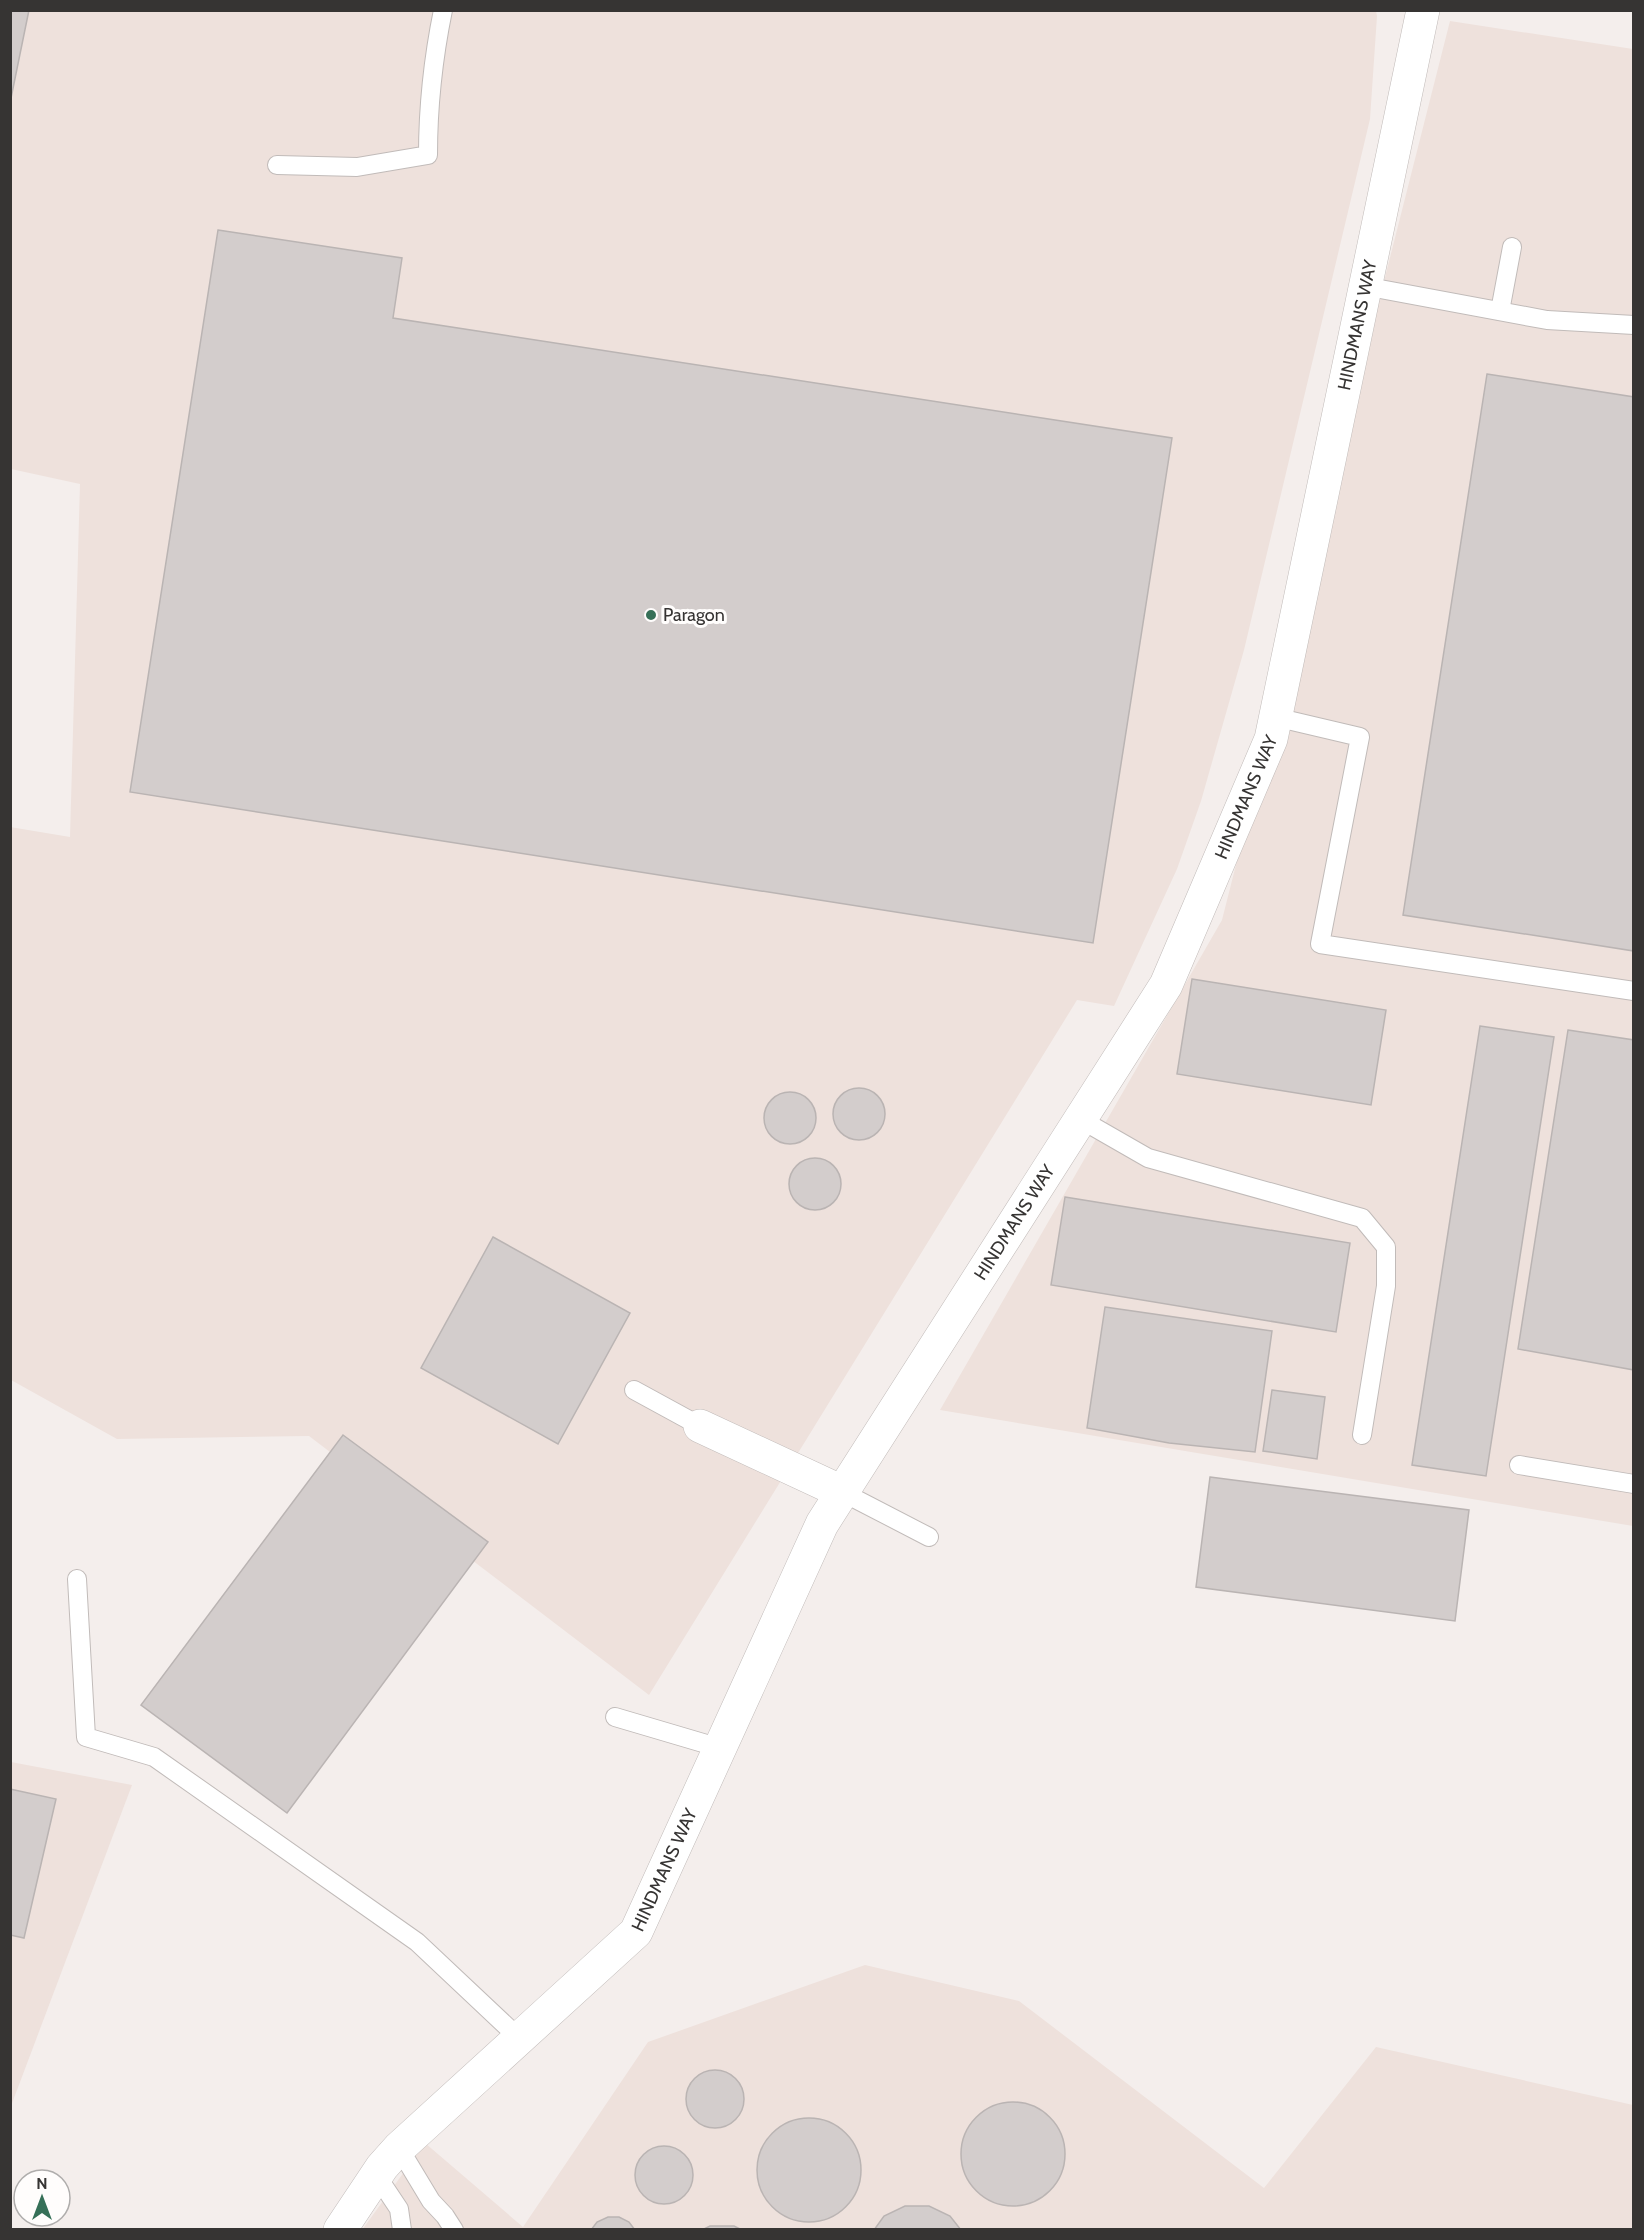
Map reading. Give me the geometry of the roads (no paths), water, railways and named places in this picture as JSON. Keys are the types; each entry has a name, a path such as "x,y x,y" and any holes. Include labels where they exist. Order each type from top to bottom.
{"street":[{"name":"HINDMANS WAY","path":"340,2229 399,2148 636,1932 822,1524 1166,985 1271,739 1423,10"},
{"path":"700,1426 842,1492"}],"lane":[{"path":"277,165 357,166 428,154 428,105 442,10"},
{"path":"1500,311 1512,247"},
{"path":"1364,286 1547,320 1634,324"},
{"path":"1275,717 1360,737 1320,944 1634,991"},
{"path":"1080,1119 1148,1158 1362,1218 1386,1247 1386,1286 1362,1435"},
{"path":"634,1390 700,1426"},
{"path":"1520,1465 1634,1484"},
{"path":"842,1492 929,1538"},
{"path":"77,1579 86,1737 154,1757 417,1942 519,2038"},
{"path":"615,1717 720,1748"},
{"path":"399,2148 431,2201 454,2229"},
{"path":"377,2176 399,2209 402,2229"}],"place":[{"name":"Paragon","path":"651,615"}]}
